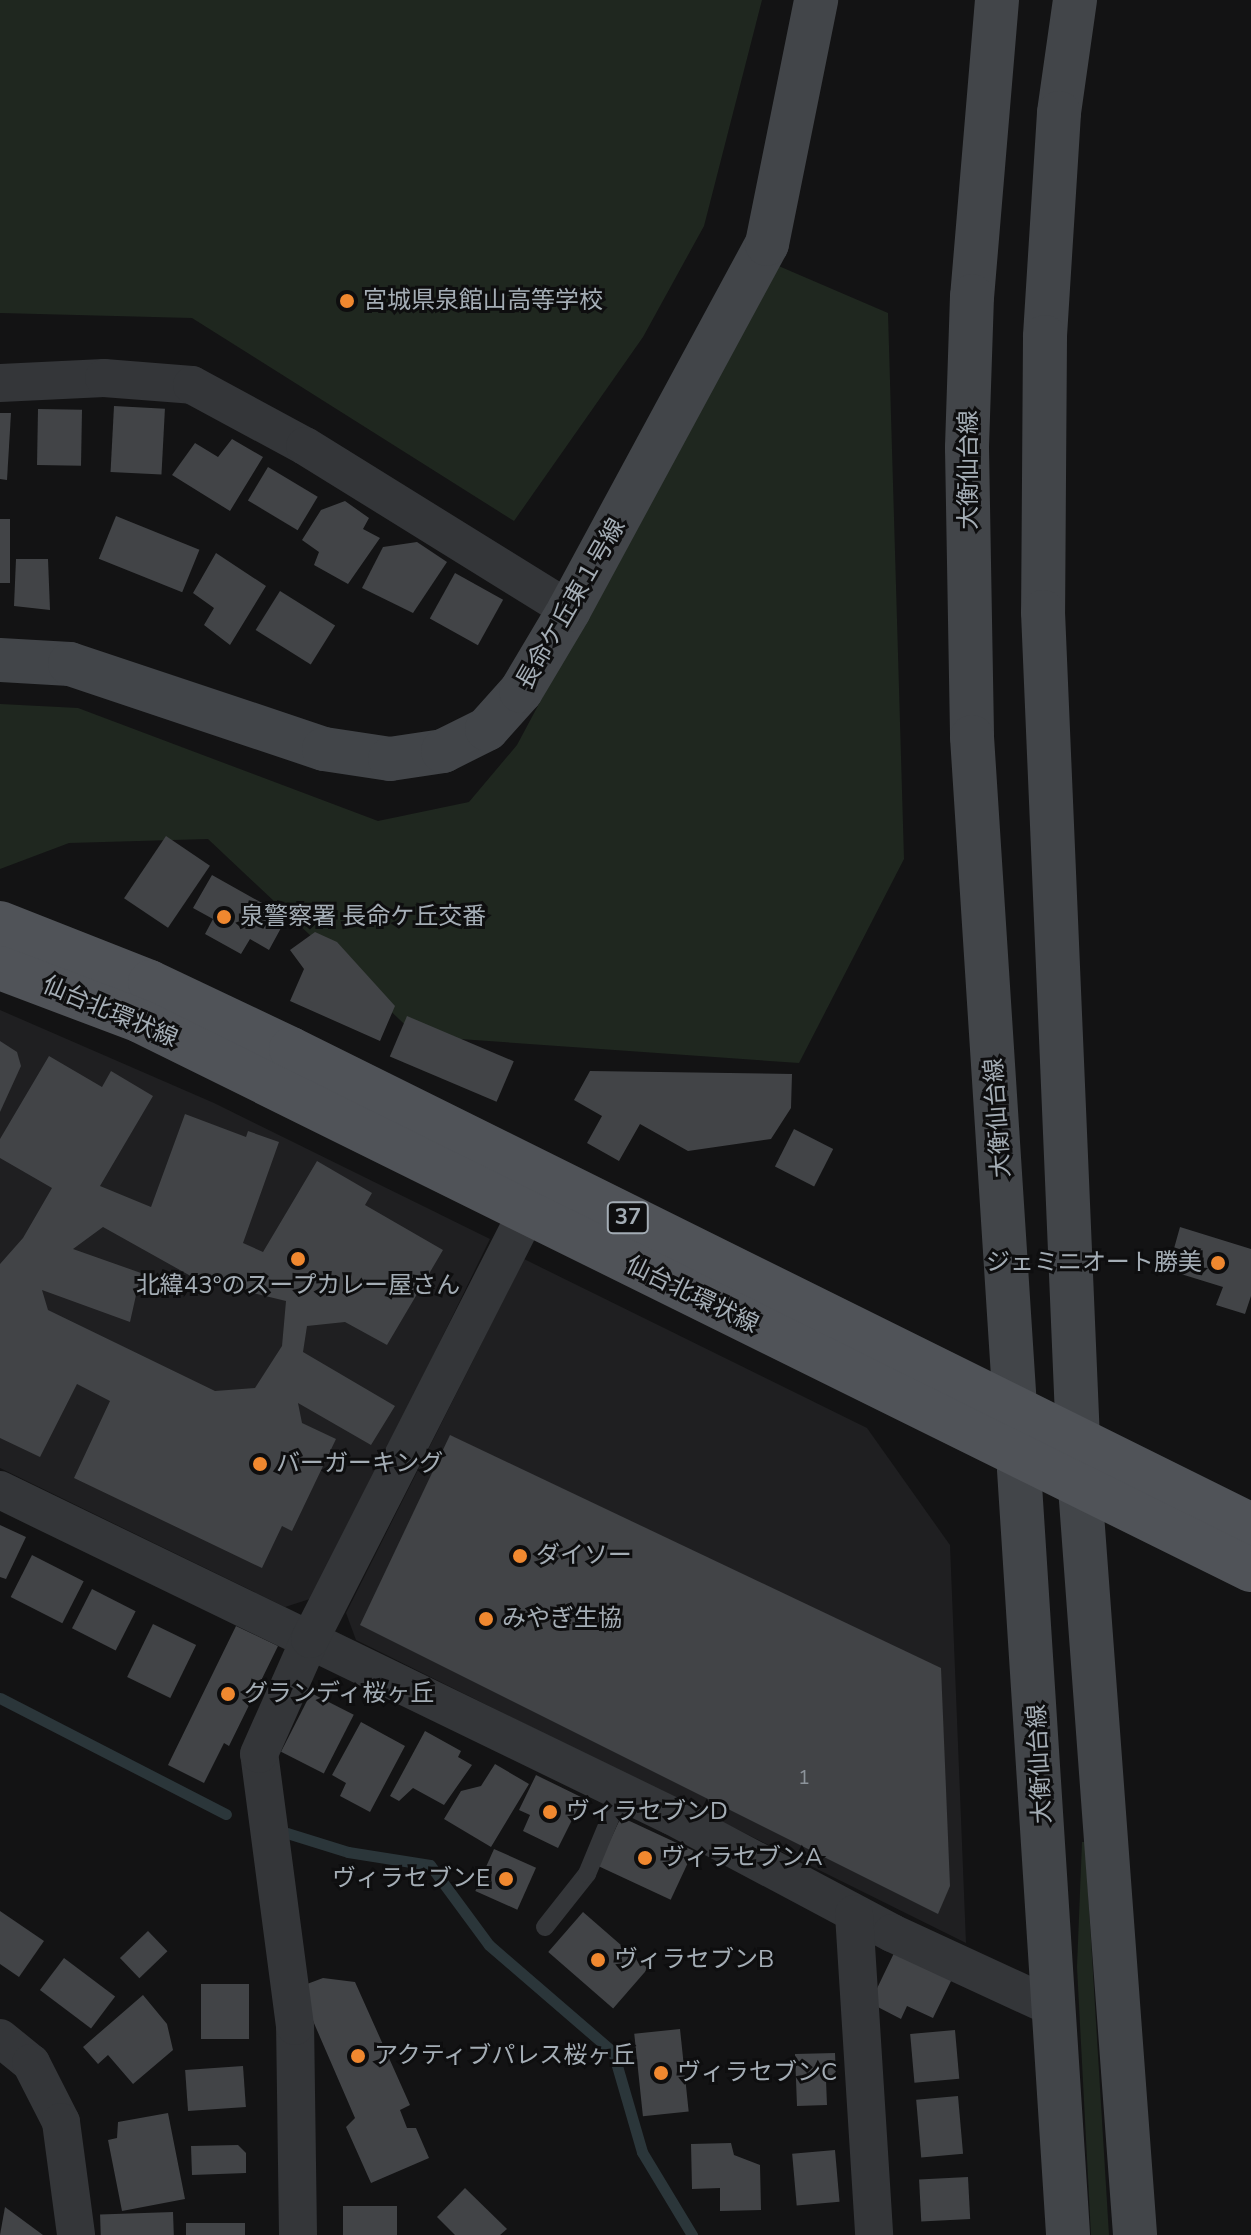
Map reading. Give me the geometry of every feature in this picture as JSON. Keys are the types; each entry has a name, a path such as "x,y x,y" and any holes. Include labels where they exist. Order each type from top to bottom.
{"main road":[{"name":"長命ケ丘東１号線","path":"0,660 70,664 298,741 390,759 443,751 487,729 521,691 569,610 767,244 816,0"},
{"name":"大衡仙台線","path":"997,0 973,281 967,448 972,737 1018,1408 1018,1458 1068,2235"},
{"path":"1075,0 1059,113 1045,337 1043,612 1080,1487 1135,2235"},
{"name":"仙台北環状線","path":"0,923 150,982 535,1196 1018,1458 1251,1570"},
{"name":"仙台北環状線","path":"0,968 140,1021 1018,1408 1251,1525"}],"street":[{"path":"0,383 104,378 192,385 305,446 569,610"},
{"path":"298,2235 295,2026 259,1754 310,1639 535,1196"},
{"path":"0,1490 621,1792 854,1914 1054,2008"},
{"path":"854,1914 874,2235"},
{"path":"0,2038 31,2063 61,2122 76,2235"}],"lane":[{"path":"545,1927 587,1874 621,1792"}],"shaded area":[{"name":"宮城県泉館山高等学校","path":"0,0 762,0 704,226 643,337 514,521 192,318 0,313"},
{"path":"774,264 888,313 904,859 799,1063 417,1036 208,839 69,843 0,869 0,704 78,708 378,821 469,802 517,745"},
{"path":"0,1010 214,1103 490,1239 316,1597 285,1607 0,1468"},
{"path":"524,1259 867,1428 950,1545 966,1943 356,1640 346,1613"},
{"path":"1082,1842 1085,1842 1109,2235 1091,2235 1077,1967"}],"building":[{"path":"114,406 165,409 161,475 111,472"},
{"path":"38,409 82,410 81,466 37,465"},
{"path":"0,413 11,413 7,480 0,479"},
{"path":"232,439 263,457 230,511 172,475 195,443 218,457"},
{"path":"268,467 318,497 298,530 248,500"},
{"path":"345,501 369,518 363,529 380,538 348,584 314,565 319,552 302,540 321,510"},
{"path":"116,516 199,550 182,592 99,559"},
{"path":"0,519 10,519 10,583 0,583"},
{"path":"417,542 447,562 413,613 362,588 383,547"},
{"path":"216,553 266,586 230,645 204,625 214,608 193,593"},
{"path":"16,559 48,559 50,610 14,606"},
{"path":"455,573 503,600 478,645 430,618"},
{"path":"280,591 335,625 311,664 256,630"},
{"path":"166,836 210,866 168,928 124,898"},
{"path":"212,875 287,917 269,950 250,939 241,954 205,934 213,919 193,908"},
{"path":"315,932 337,942 395,1006 380,1041 290,1001 304,969 290,950"},
{"path":"407,1016 514,1061 497,1102 390,1057"},
{"path":"0,1041 17,1052 21,1066 0,1112"},
{"path":"49,1056 102,1087 111,1071 153,1096 100,1186 151,1207 185,1114 246,1137 248,1131 279,1142 243,1243 263,1252 317,1161 372,1193 365,1205 443,1250 387,1345 345,1322 307,1326 303,1352 395,1406 371,1445 298,1403 302,1423 336,1439 292,1531 282,1526 262,1568 74,1478 110,1401 77,1384 40,1457 0,1438 0,1264 23,1238 52,1188 0,1158 0,1139","holes":["103,1227 196,1279 286,1301 282,1346 255,1388 215,1391 48,1310 42,1290 130,1322 141,1273 73,1249"]},
{"path":"590,1071 792,1074 791,1108 771,1139 688,1151 640,1124 619,1161 587,1143 602,1116 574,1100"},
{"path":"794,1129 833,1149 814,1186 775,1166"},
{"path":"1180,1227 1251,1249 1251,1296 1245,1314 1216,1305 1223,1287 1168,1270"},
{"path":"450,1435 941,1668 950,1886 938,1914 360,1625"},
{"path":"0,1525 26,1537 6,1579 0,1577"},
{"path":"32,1555 84,1581 62,1623 11,1597"},
{"path":"92,1589 136,1611 116,1650 72,1628"},
{"path":"153,1624 196,1645 170,1698 127,1677"},
{"name":"グランディ桜ヶ丘","path":"236,1626 278,1646 229,1746 224,1743 204,1783 168,1765"},
{"path":"311,1693 354,1715 324,1774 281,1752"},
{"path":"361,1722 405,1746 370,1812 340,1796 346,1783 332,1775"},
{"path":"425,1731 461,1751 458,1757 472,1765 444,1805 413,1788 399,1801 390,1796"},
{"path":"495,1764 529,1784 491,1847 444,1819 461,1791 481,1786"},
{"name":"ヴィラセブンD","path":"536,1775 583,1798 558,1848 523,1831 530,1815 519,1810"},
{"name":"ヴィラセブンA","path":"621,1817 694,1851 671,1900 598,1866"},
{"name":"ヴィラセブンE","path":"494,1849 536,1868 517,1910 475,1891"},
{"path":"0,1911 44,1941 19,1977 0,1964"},
{"name":"ヴィラセブンB","path":"583,1912 648,1968 613,2008 548,1952"},
{"path":"148,1931 167,1951 139,1978 120,1958"},
{"path":"895,1951 952,1979 933,2018 907,2006 901,2019 870,2003"},
{"path":"64,1958 115,1997 91,2028 40,1990"},
{"name":"アクティブパレス桜ヶ丘","path":"323,1978 355,1982 410,2105 400,2110 407,2128 416,2128 429,2158 371,2183 346,2127 355,2118 307,2007 307,1984"},
{"path":"201,1984 249,1984 249,2039 201,2039"},
{"path":"143,1995 167,2024 173,2050 133,2084 108,2055 98,2064 83,2047"},
{"name":"ヴィラセブンC","path":"680,2029 689,2112 643,2116 634,2034"},
{"path":"955,2030 959,2079 914,2083 910,2034"},
{"path":"835,2053 836,2077 826,2080 827,2105 797,2106 795,2054"},
{"path":"243,2066 246,2107 188,2111 185,2070"},
{"path":"958,2096 963,2154 921,2157 916,2100"},
{"path":"168,2113 185,2199 122,2211 108,2140 117,2138 118,2122"},
{"path":"731,2143 734,2155 760,2165 761,2210 720,2211 720,2188 692,2189 691,2144"},
{"path":"238,2145 246,2153 246,2173 192,2175 191,2146"},
{"path":"835,2150 840,2202 797,2206 792,2154"},
{"path":"968,2177 970,2219 921,2222 919,2180"},
{"path":"465,2188 507,2229 500,2235 455,2235 437,2217"},
{"path":"343,2206 397,2206 397,2235 343,2235"},
{"path":"5,2207 43,2235 0,2235"},
{"path":"173,2212 174,2235 101,2235 100,2215"},
{"path":"186,2223 245,2223 245,2235 186,2235"}],"waterway":[{"path":"0,1698 226,1814"},
{"path":"287,1833 348,1852 430,1865 489,1945 613,2052 642,2152 692,2235"}],"place":[{"name":"宮城県泉館山高等学校","path":"347,301"},
{"name":"泉警察署 長命ケ丘交番","path":"224,917"},
{"name":"北緯43°のスープカレー屋さん","path":"298,1259"},
{"name":"ジェミニオート勝美","path":"1218,1263"},
{"name":"バーガーキング","path":"260,1464"},
{"name":"ダイソー","path":"520,1556"},
{"name":"みやぎ生協","path":"486,1619"},
{"name":"グランディ桜ヶ丘","path":"228,1694"},
{"name":"ヴィラセブンD","path":"550,1812"},
{"name":"ヴィラセブンA","path":"645,1858"},
{"name":"ヴィラセブンE","path":"506,1879"},
{"name":"ヴィラセブンB","path":"598,1960"},
{"name":"アクティブパレス桜ヶ丘","path":"358,2056"},
{"name":"ヴィラセブンC","path":"661,2073"}]}
